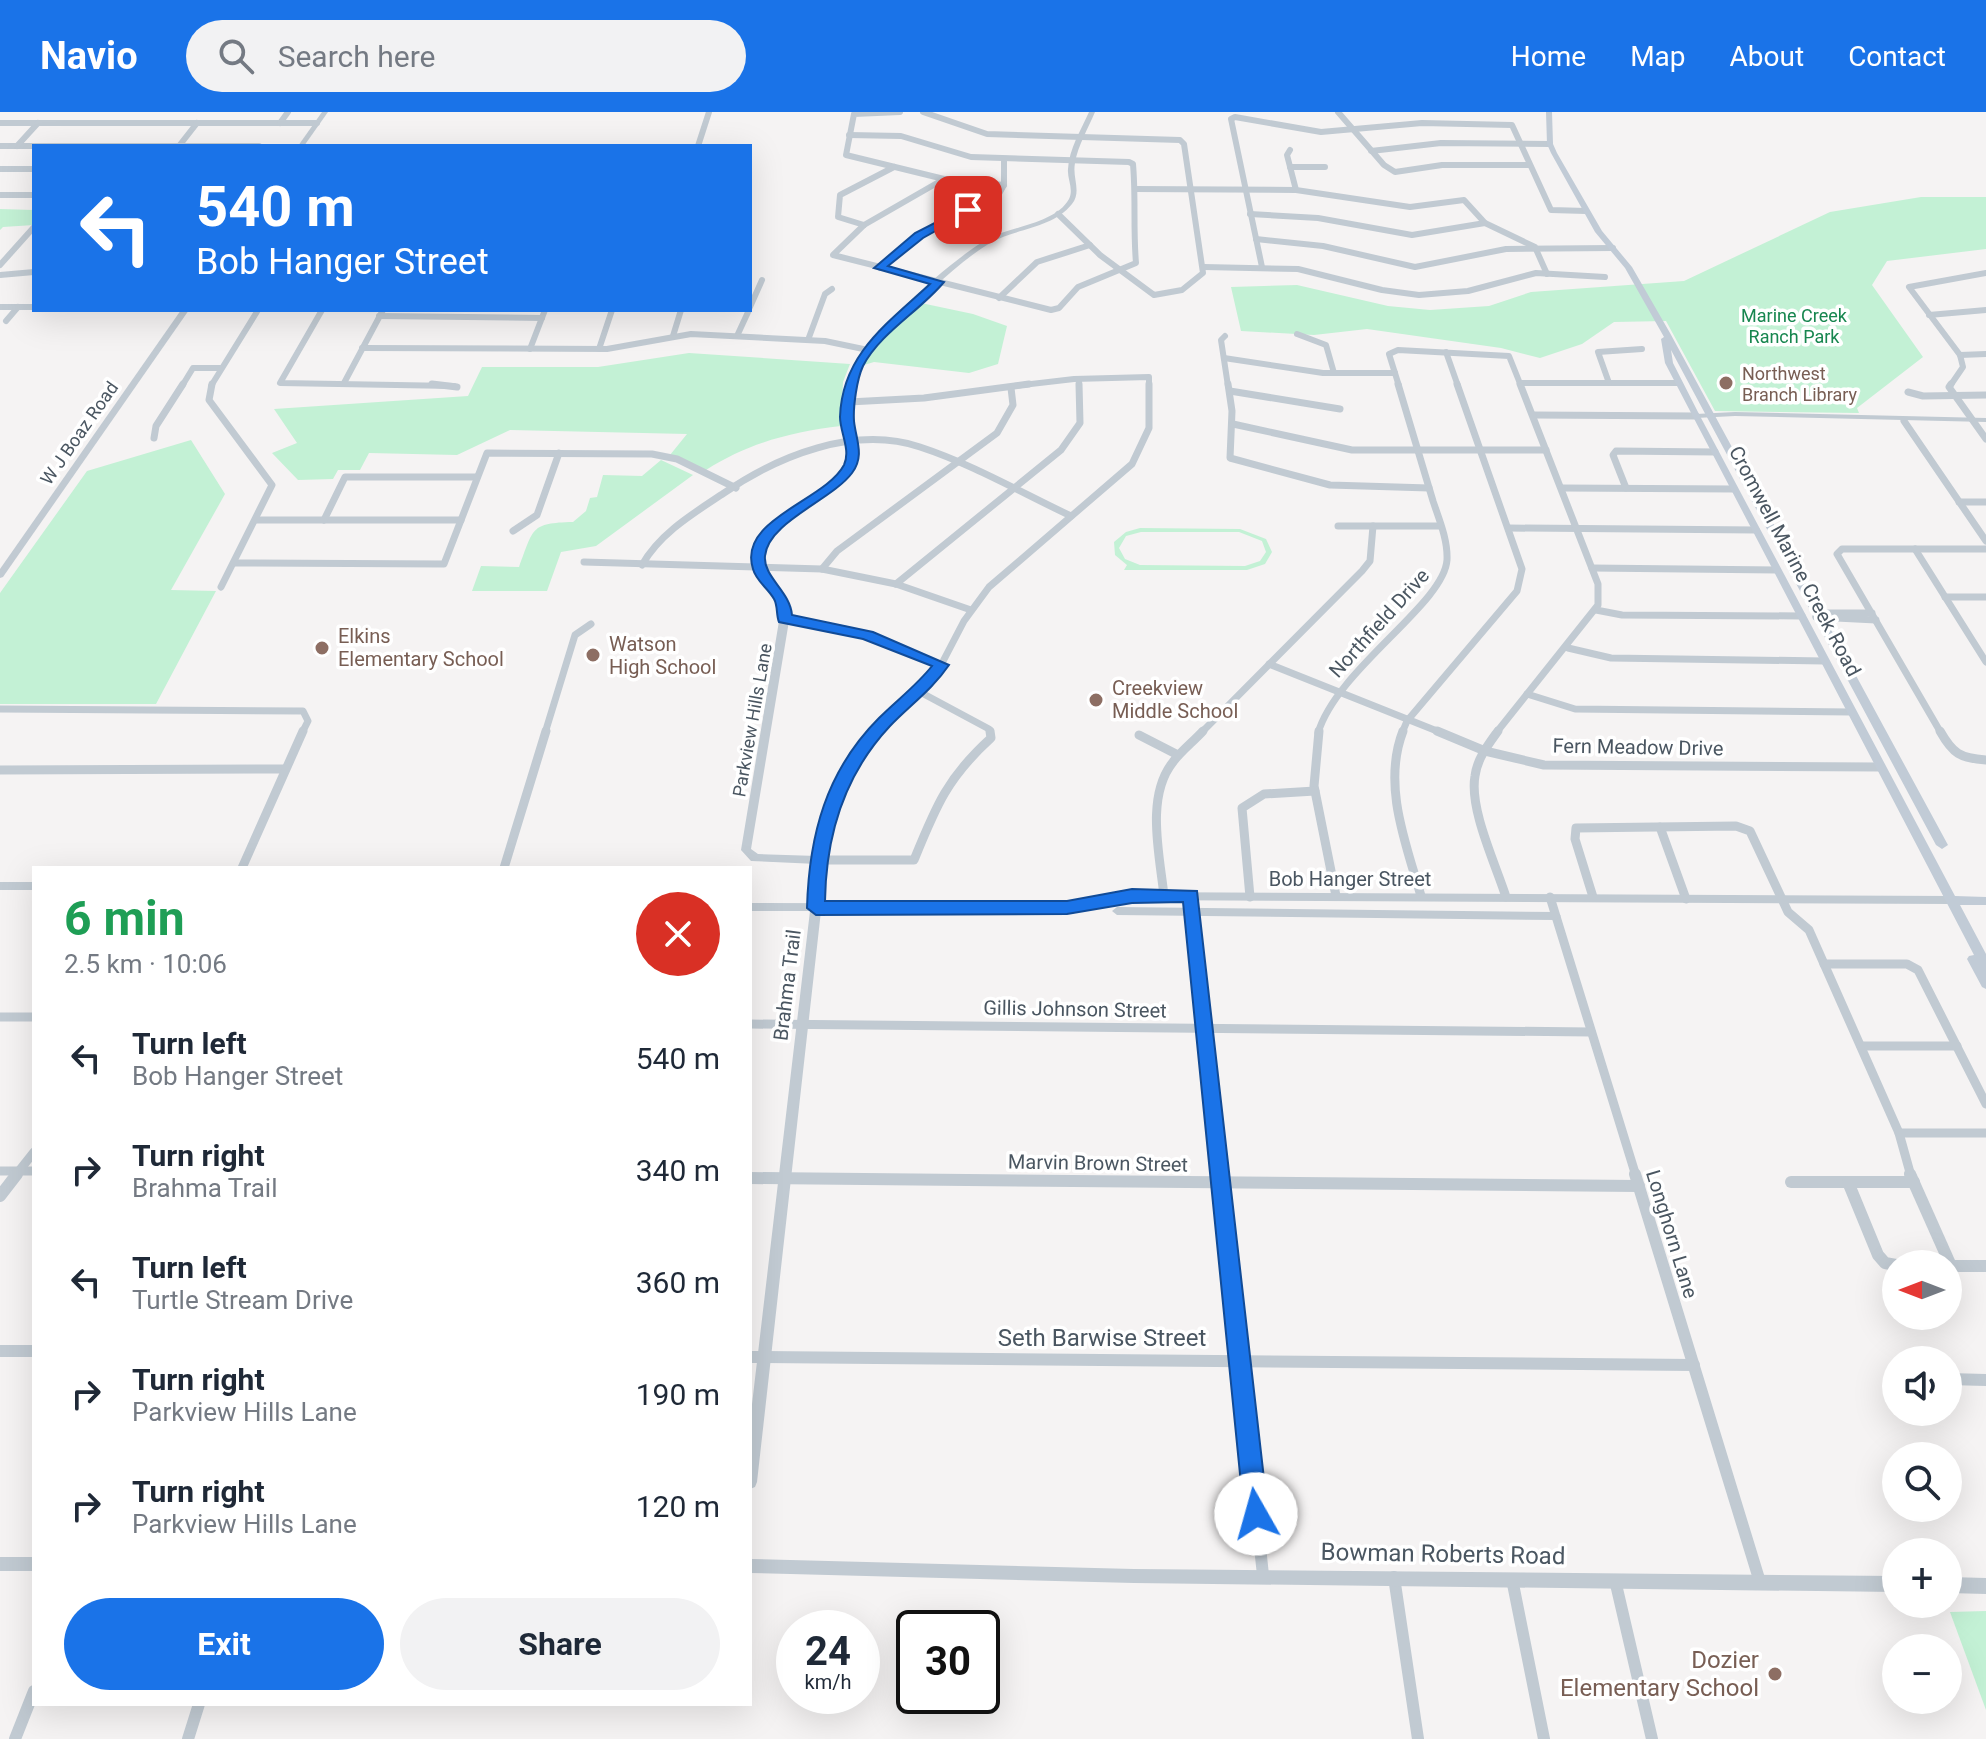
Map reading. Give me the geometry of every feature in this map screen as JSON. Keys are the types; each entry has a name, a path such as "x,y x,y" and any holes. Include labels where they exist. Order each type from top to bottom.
{"main road":[{"name":"Cromwell Marine Creek Road","path":"1549,112 1550,144 1586,211 1631,271 1942,845"},
{"name":"Cromwell Marine Creek Road","path":"1662,329 1669,363 1679,383 1986,966"},
{"path":"1734,489 1747,489"},
{"path":"1802,616 1816,617"},
{"name":"Cromwell Marine Creek Road","path":"1889,750 1901,806"},
{"name":"Cromwell Marine Creek Road","path":"1951,900 1956,927 1986,984"},
{"path":"1951,900 1986,901"}],"street":[{"path":"118,123 128,112"},
{"path":"280,123 288,112"},
{"path":"302,144 325,112"},
{"path":"699,144 709,112"},
{"path":"900,112 854,114 847,156 944,179 1004,185"},
{"path":"923,112 987,134 1180,140 1184,144 1204,267 1200,278 1188,287 1157,295 1090,245 1072,223 1058,214"},
{"path":"758,565 763,539 775,526 837,483 848,469 853,458 853,444 847,425 852,381 858,364 868,350 938,282 988,242 1058,214 1075,192 1071,173 1073,160 1092,112"},
{"path":"1338,112 1350,130 1395,172 1442,165 1529,165"},
{"path":"1262,267 1233,117 1314,131 1422,123 1514,125 1518,144 1551,210 1586,211"},
{"path":"0,123 317,123"},
{"path":"17,146 38,123"},
{"path":"181,144 197,123"},
{"path":"849,135 901,136 951,153 1004,159 1129,162 1133,164 1135,189 1136,259 1132,267 1078,287 1055,310 832,254 864,225 929,191 944,179"},
{"path":"1371,151 1425,144 1550,144"},
{"path":"0,146 32,146"},
{"path":"1290,150 1287,155 1296,190"},
{"path":"880,268 933,226 996,199 1004,185 1004,159"},
{"path":"864,225 838,217 840,195 894,167"},
{"path":"1290,167 1325,167"},
{"path":"0,169 32,169"},
{"path":"1135,189 1296,190 1410,207 1464,200 1485,223 1535,247 1547,274"},
{"path":"0,195 32,195"},
{"path":"1250,214 1318,218 1412,235 1485,223"},
{"path":"0,265 32,229"},
{"path":"1256,239 1323,246 1415,267 1436,265 1489,251 1535,247 1613,248"},
{"path":"23,240 32,240"},
{"path":"999,298 1037,262 1090,245"},
{"path":"0,255 10,255"},
{"path":"1204,267 1311,271 1382,290 1419,295 1456,293 1519,275 1605,277"},
{"path":"0,275 32,272"},
{"path":"1986,273 1910,285 1960,355 1963,367 1949,387 1986,439"},
{"path":"752,302 762,280"},
{"path":"808,340 825,294 832,289"},
{"path":"0,307 32,307"},
{"path":"6,321 18,307"},
{"path":"1929,315 1986,310"},
{"name":"W J Boaz Road","path":"0,575 184,312"},
{"path":"221,587 272,485 265,471 209,400 208,390 257,312"},
{"path":"321,312 280,383 448,384 457,387"},
{"path":"599,349 611,312"},
{"path":"673,336 680,312"},
{"path":"737,336 747,312"},
{"path":"344,383 381,313 543,314 530,349"},
{"path":"1297,334 1326,345 1334,373"},
{"path":"362,348 599,349 673,336 737,336 808,340 868,350"},
{"path":"1225,336 1221,340 1233,424 1228,456 1330,485 1429,488"},
{"path":"1609,383 1598,352 1642,349"},
{"path":"1224,358 1334,373 1395,373 1389,354 1392,351 1509,356 1562,488 1599,594 1596,610 1568,648 1527,694 1476,764 1476,792 1506,897"},
{"path":"1421,896 1393,780 1394,754 1407,721 1517,591 1522,569 1446,352"},
{"path":"1960,355 1986,354"},
{"path":"154,438 156,426 193,368 220,368"},
{"name":"Northfield Drive","path":"1336,896 1315,791 1315,745 1322,721 1338,694 1442,578 1447,550 1395,373"},
{"name":"Brahma Trail","path":"752,1465 816,908 817,860 833,800 846,773 884,722 920,692 942,665 971,610 989,587 1114,482 1141,449 1152,410 1149,377 1079,379"},
{"path":"849,402 921,400 1079,379 1080,423 1073,436 1046,464 896,584"},
{"path":"1520,383 1679,383"},
{"path":"822,569 837,551 997,433 1009,418 1013,405 1011,388"},
{"path":"1230,391 1340,409"},
{"path":"1908,392 1923,396 1986,395"},
{"path":"1533,415 1986,420"},
{"path":"1904,421 1986,541"},
{"path":"1233,424 1344,449 1546,450"},
{"path":"642,565 653,545 786,456 853,444 912,444 1071,516"},
{"path":"1626,488 1614,452 1715,452"},
{"path":"234,563 444,564 487,453 664,456 736,488"},
{"path":"513,531 537,515 559,453"},
{"path":"324,520 345,477 477,477"},
{"path":"1562,488 1734,489"},
{"path":"1959,502 1986,502"},
{"path":"257,520 461,520"},
{"path":"1338,526 1439,526"},
{"path":"1164,896 1157,809 1161,782 1178,755 1370,561 1373,526"},
{"path":"1509,528 1756,530"},
{"path":"1915,549 1986,662"},
{"path":"1986,549 1838,551 1952,752 1961,758 1986,760"},
{"path":"584,562 822,569 896,584 971,610"},
{"name":"Parkview Hills Lane","path":"758,565 783,600 785,619 746,850 755,858 914,860 941,794 993,733 920,692"},
{"path":"1592,568 1777,570"},
{"path":"1945,597 1986,597"},
{"path":"1596,610 1622,615 1802,616"},
{"path":"1816,617 1825,620 1874,617"},
{"path":"785,619 816,622 868,635 942,665"},
{"path":"505,866 575,635 591,624"},
{"path":"1568,648 1611,658 1824,661"},
{"name":"Fern Meadow Drive","path":"1269,664 1485,751 1544,765 1880,767"},
{"path":"1527,694 1575,709 1851,712"},
{"path":"0,709 303,711 308,715 305,729 243,866"},
{"path":"1139,735 1178,755"},
{"path":"0,770 285,769"},
{"path":"1250,897 1242,808 1264,794 1315,791"},
{"path":"1660,827 1686,899"},
{"path":"1593,897 1575,839 1576,828 1747,828 1753,833 1790,914 1808,928 1899,1133 1914,1182 1943,1250"},
{"path":"0,886 32,886"},
{"name":"Bob Hanger Street","path":"752,907 1067,908 1132,896 1951,900"},
{"path":"1191,896 1263,1575"},
{"name":"Longhorn Lane","path":"1550,897 1760,1582"},
{"name":"Bob Hanger Street","path":"1117,911 1556,916"},
{"path":"1824,964 1915,967 1986,1104"},
{"path":"0,1017 32,1017"},
{"name":"Gillis Johnson Street","path":"752,1024 1591,1032"},
{"path":"1861,1046 1957,1046"},
{"path":"1899,1133 1986,1133"},
{"path":"0,1196 32,1155"},
{"path":"0,1171 32,1171"},
{"name":"Marvin Brown Street","path":"752,1178 1639,1186"},
{"path":"1791,1182 1914,1182"},
{"path":"1848,1182 1882,1260"},
{"path":"1962,1266 1986,1266"},
{"path":"0,1351 32,1351"},
{"name":"Seth Barwise Street","path":"752,1357 1694,1365"},
{"path":"1962,1379 1986,1380"},
{"path":"0,1564 32,1564"},
{"name":"Bowman Roberts Road","path":"752,1566 1882,1584"},
{"path":"1394,1577 1418,1739"},
{"path":"1512,1579 1544,1739"},
{"path":"1615,1580 1652,1739"},
{"path":"1962,1585 1986,1586"},
{"path":"15,1739 32,1696"},
{"path":"188,1739 198,1706"}],"green space":[{"name":"Marine Creek Ranch Park","path":"1921,197 1986,197 1986,249 1887,261 1872,285 1923,357 1857,408 1859,413 1715,411 1666,321 1614,322 1582,344 1540,358 1501,348 1367,329 1314,335 1241,331 1231,287 1297,285 1388,306 1430,310 1489,306 1531,292 1684,281 1830,212"},
{"path":"0,209 32,210 32,225 3,227 0,230"},
{"path":"921,303 973,314 1007,326 998,364 969,373 874,362 864,365 873,348"},
{"path":"689,353 850,364 843,382 841,426 770,440 706,470 670,455 687,434 510,430 457,455 369,453 360,470 338,470 333,479 298,480 272,453 297,443 274,409 468,396 482,367 598,367"},
{"path":"191,440 225,494 171,590 216,591 156,704 0,704 0,593 87,471"},
{"path":"661,460 693,475 596,546 561,552 547,591 472,591 481,566 519,567 536,530 549,524 573,522 586,511 590,498 597,497 603,475 642,476"},
{"path":"1140,528 1240,529 1266,539 1272,552 1265,564 1247,570 1124,570 1127,565 1115,555 1114,542 1126,532","holes":["1141,532 1239,532 1262,541 1266,552 1260,561 1245,566 1140,565 1125,559 1119,548 1126,536"]},
{"path":"1986,1611 1986,1710 1962,1645 1962,1634 1958,1634 1952,1618 1962,1618 1962,1612"}],"place":[{"name":"Northwest Branch Library","path":"1726,383"},
{"name":"Elkins Elementary School","path":"322,648"},
{"name":"Watson High School","path":"593,655"},
{"name":"Creekview Middle School","path":"1096,700"},
{"name":"Dozier Elementary School","path":"1775,1674"}],"route":[{"path":"968,210 919,236 880,268 938,282 868,350 856,369 847,417 853,444 853,458 848,469 837,483 775,526 763,539 757,556 764,578 783,600 785,619 816,622 868,635 942,665 920,692 884,722 846,773 833,800 817,860 816,908 1067,908 1132,896 1191,896 1256,1514"}]}
